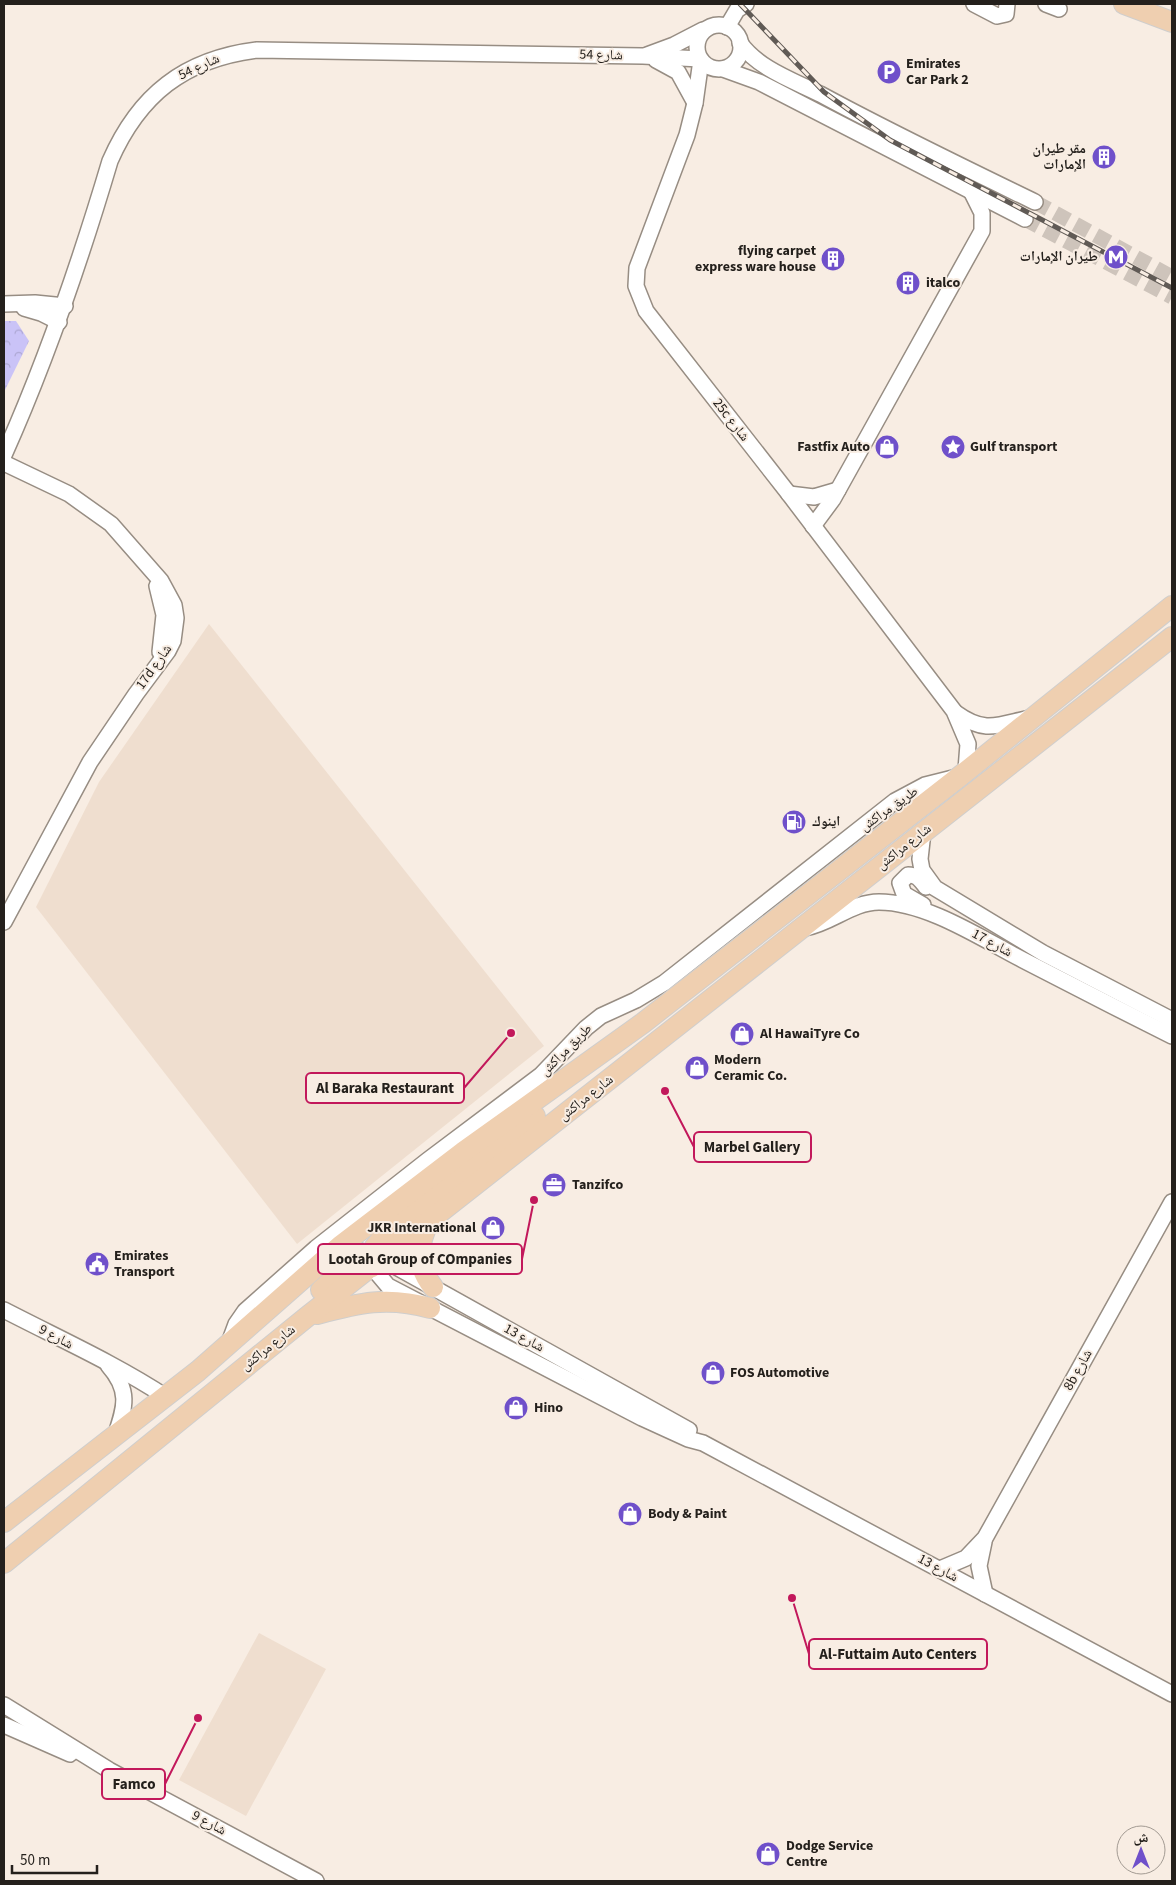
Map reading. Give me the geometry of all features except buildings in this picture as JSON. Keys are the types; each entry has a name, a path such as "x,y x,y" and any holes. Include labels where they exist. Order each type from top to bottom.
{"main road":[{"path":"1124,4 1172,22"},
{"name":"شارع مراكش","path":"4,1522 229,1346 336,1249 463,1152 643,1022 962,774 1172,606"},
{"name":"شارع مراكش","path":"4,1563 376,1260 429,1222 1172,637"},
{"path":"376,1260 374,1248 383,1237 556,1099 571,1074"},
{"path":"429,1222 420,1241 420,1259 422,1270 433,1287"},
{"path":"247,1365 252,1352 260,1340 351,1264 352,1260 347,1252 336,1249"},
{"path":"308,1316 380,1300 406,1302 430,1308"}],"street":[{"path":"727,27 737,10 746,4"},
{"path":"974,4 997,16 1002,16 1008,9 1007,4"},
{"path":"1025,219 759,82 708,67 700,60 696,47 704,30 714,26 727,27 737,35 740,43 756,60 781,75 883,128 1035,202"},
{"name":"شارع 54","path":"645,56 674,45 704,30"},
{"path":"720,69 737,60 740,43"},
{"name":"شارع 54","path":"4,455 65,306 110,162 120,140 146,102 164,86 200,64 219,57 257,50 645,56 700,60"},
{"path":"645,56 678,72 695,100"},
{"name":"25c شارع","path":"700,60 695,100 683,146 637,268 638,295 646,311 789,494 954,711 968,744 962,774"},
{"name":"25c شارع","path":"695,100 720,69"},
{"path":"813,526 827,509 838,490 982,230 982,212 972,193"},
{"path":"6,304 36,303 65,306"},
{"path":"6,304 41,313 59,322"},
{"name":"17d شارع","path":"4,463 69,494 91,508 117,530 169,592 176,618 173,641 168,651 86,770 4,922"},
{"path":"789,494 814,497 838,490"},
{"name":"25c شارع","path":"954,711 968,722 981,727 1030,718"},
{"name":"طريق مراكش","path":"229,1346 240,1317 259,1297 316,1248 541,1075 586,1028 602,1016 664,984 895,801 925,784 962,774"},
{"name":"شارع 17","path":"923,832 920,859 927,880 935,888 1055,959 1172,1020"},
{"path":"952,923 904,894 900,889 903,878 913,875 936,896 962,905"},
{"name":"شارع 17","path":"802,928 825,922 856,906 878,902 905,906 952,923 1172,1036"},
{"name":"8b شارع","path":"940,1569 966,1558 985,1538 1172,1202"},
{"name":"شارع 13","path":"336,1249 376,1260 433,1287 686,1429 703,1443"},
{"name":"شارع 13","path":"376,1260 388,1286 642,1418 681,1436 703,1443 1172,1694"},
{"name":"شارع 9","path":"4,1310 108,1365 133,1376 166,1397"},
{"name":"شارع 9","path":"108,1365 120,1381 124,1394 124,1408 115,1437"},
{"name":"8b شارع","path":"985,1538 979,1566 985,1594"},
{"name":"شارع 9","path":"4,1705 102,1766 316,1881"},
{"name":"شارع 9","path":"4,1725 102,1766"}],"shaded area":[{"path":"209,624 544,1046 297,1244 36,907 99,782"},
{"path":"259,1633 326,1669 246,1816 179,1780"}],"green space":[{"path":"4,321 16,321 29,341 4,392"}],"tunnel":[{"path":"1035,202 1172,277"},
{"path":"1025,219 1172,297"}],"railway":[{"path":"740,4 824,92 890,140 1172,288"}],"place":[{"name":"Emirates Car Park 2","path":"889,72"},
{"name":"مقر طيران الإمارات","path":"1104,157"},
{"name":"طيران الإمارات","path":"1116,257"},
{"name":"flying carpet express ware house","path":"833,259"},
{"name":"italco","path":"908,283"},
{"name":"Fastfix Auto","path":"887,447"},
{"name":"Gulf transport","path":"953,447"},
{"name":"اينوك","path":"794,822"},
{"name":"Al Baraka Restaurant","path":"511,1033"},
{"name":"Al HawaiTyre Co","path":"742,1034"},
{"name":"Modern Ceramic Co.","path":"697,1068"},
{"name":"Marbel Gallery","path":"665,1091"},
{"name":"Tanzifco","path":"554,1185"},
{"name":"Lootah Group of COmpanies","path":"534,1200"},
{"name":"JKR International","path":"493,1228"},
{"name":"Emirates Transport","path":"97,1264"},
{"name":"FOS Automotive","path":"713,1373"},
{"name":"Hino","path":"516,1408"},
{"name":"Body & Paint","path":"630,1514"},
{"name":"Al-Futtaim Auto Centers","path":"792,1598"},
{"name":"Famco","path":"198,1718"},
{"name":"Dodge Service Centre","path":"768,1854"}]}
